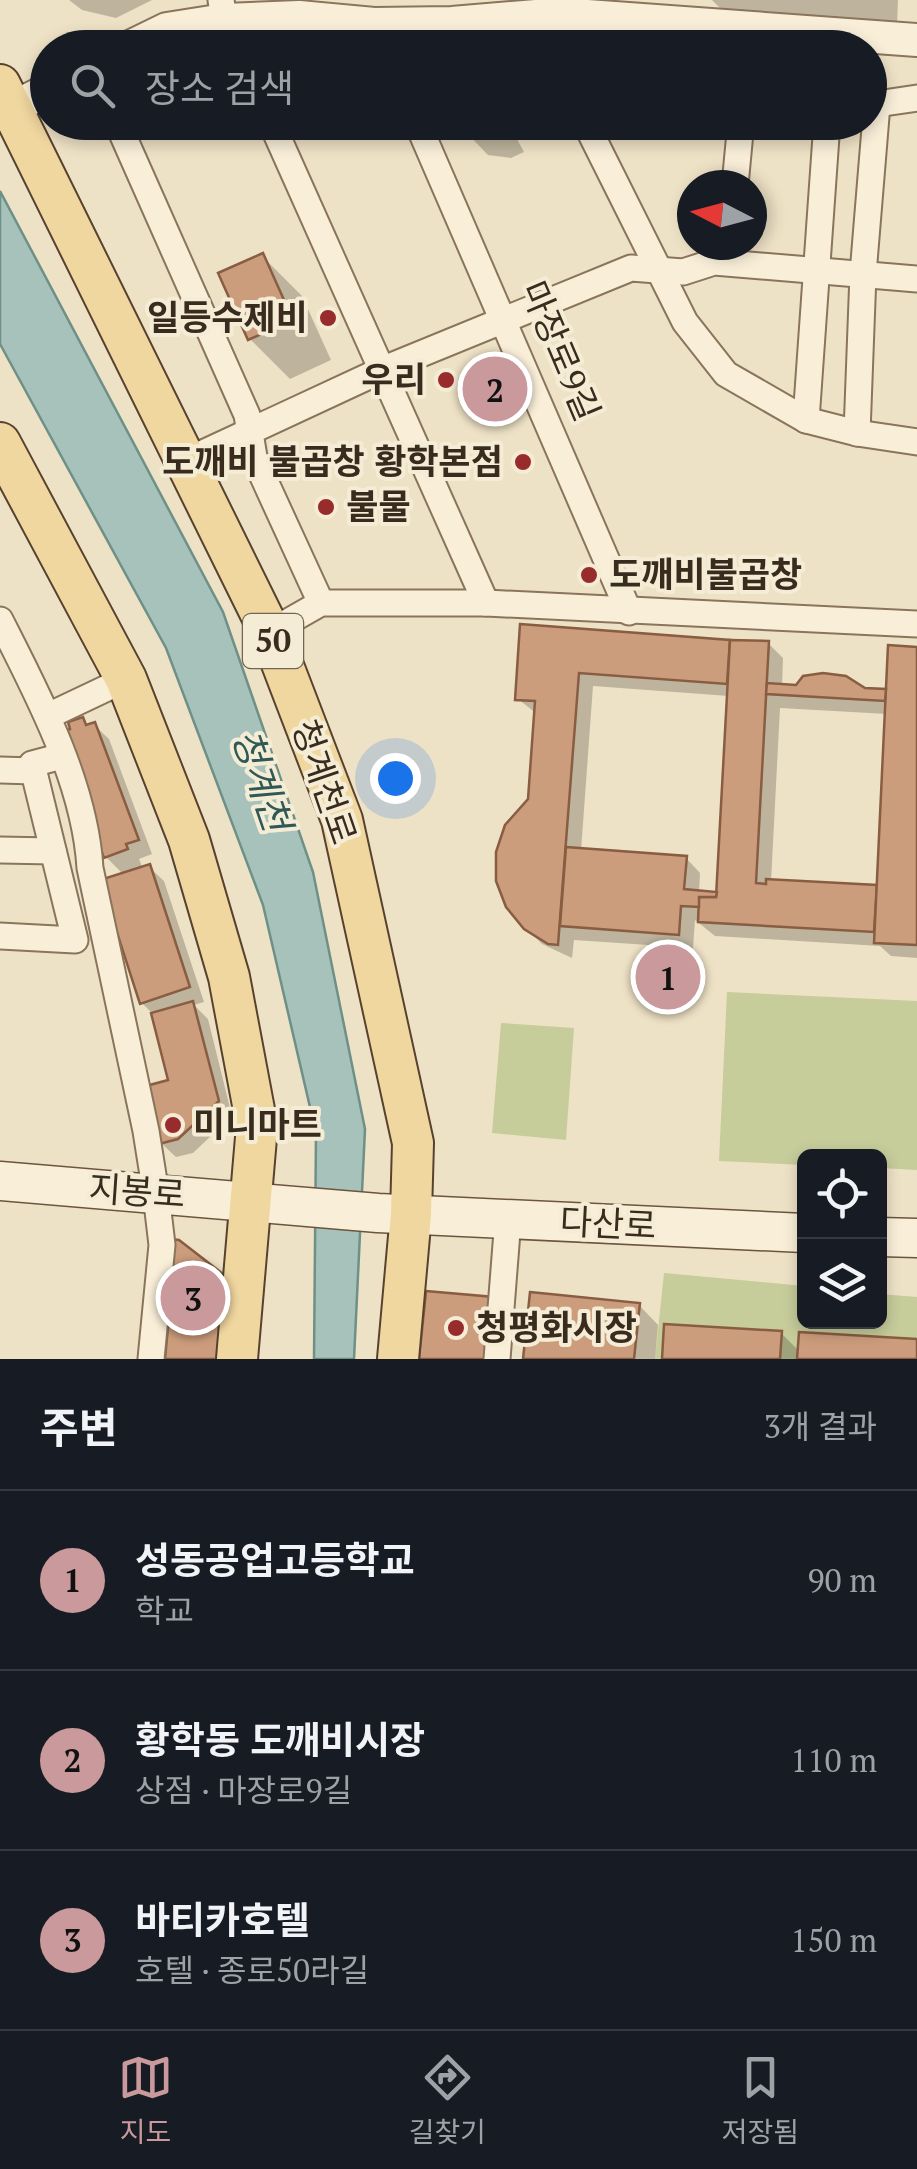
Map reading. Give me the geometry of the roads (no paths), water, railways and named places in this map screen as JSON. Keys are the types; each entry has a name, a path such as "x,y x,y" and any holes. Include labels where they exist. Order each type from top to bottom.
{"main road":[{"name":"청계천로","path":"15,99 30,131"},
{"name":"청계천로","path":"34,140 270,632 342,820 414,1144 395,1214 398,1359"},
{"path":"0,443 126,680 189,840 230,977 257,1126 261,1202 237,1359"},
{"name":"지봉로","path":"0,1182 395,1214"},
{"name":"다산로","path":"395,1214 797,1233"},
{"path":"887,1236 917,1238"}],"street":[{"path":"398,30 456,11 535,16 620,9 821,30"},
{"path":"535,16 541,30"},
{"path":"535,16 552,30"},
{"path":"166,30 298,17 354,30"},
{"path":"887,37 917,40"},
{"path":"887,102 917,98"},
{"path":"125,140 247,415 254,457 321,603"},
{"path":"279,140 486,603"},
{"name":"마장로9길","path":"425,140 629,612"},
{"path":"594,140 684,322 726,374 806,420 917,442"},
{"path":"736,170 739,140"},
{"path":"806,420 826,140"},
{"path":"857,432 871,140"},
{"path":"186,460 384,368 631,268 683,272 718,260"},
{"path":"761,260 817,270 917,278"},
{"path":"270,632 321,603 486,603 917,624"},
{"path":"0,620 12,667 48,716 88,839 90,868 156,1194 162,1245 151,1359"},
{"path":"48,716 126,680"},
{"path":"0,936 75,940 32,764 62,756"},
{"path":"0,770 34,771"},
{"path":"0,850 54,851"},
{"path":"497,1359 508,1220"}],"water":[{"name":"청계천","path":"0,191 223,612 313,872 365,1129 354,1359 314,1359 316,1133 263,905 166,648 0,344"}],"place":[{"name":"일등수제비","path":"328,318"},
{"name":"우리","path":"446,380"},
{"name":"황학동 도깨비시장","path":"495,389"},
{"name":"도깨비 불곱창 황학본점","path":"523,462"},
{"name":"불물","path":"326,507"},
{"name":"도깨비불곱창","path":"589,575"},
{"name":"성동공업고등학교","path":"668,977"},
{"name":"미니마트","path":"173,1125"},
{"name":"바티카호텔","path":"193,1298"},
{"name":"청평화시장","path":"456,1328"}]}
